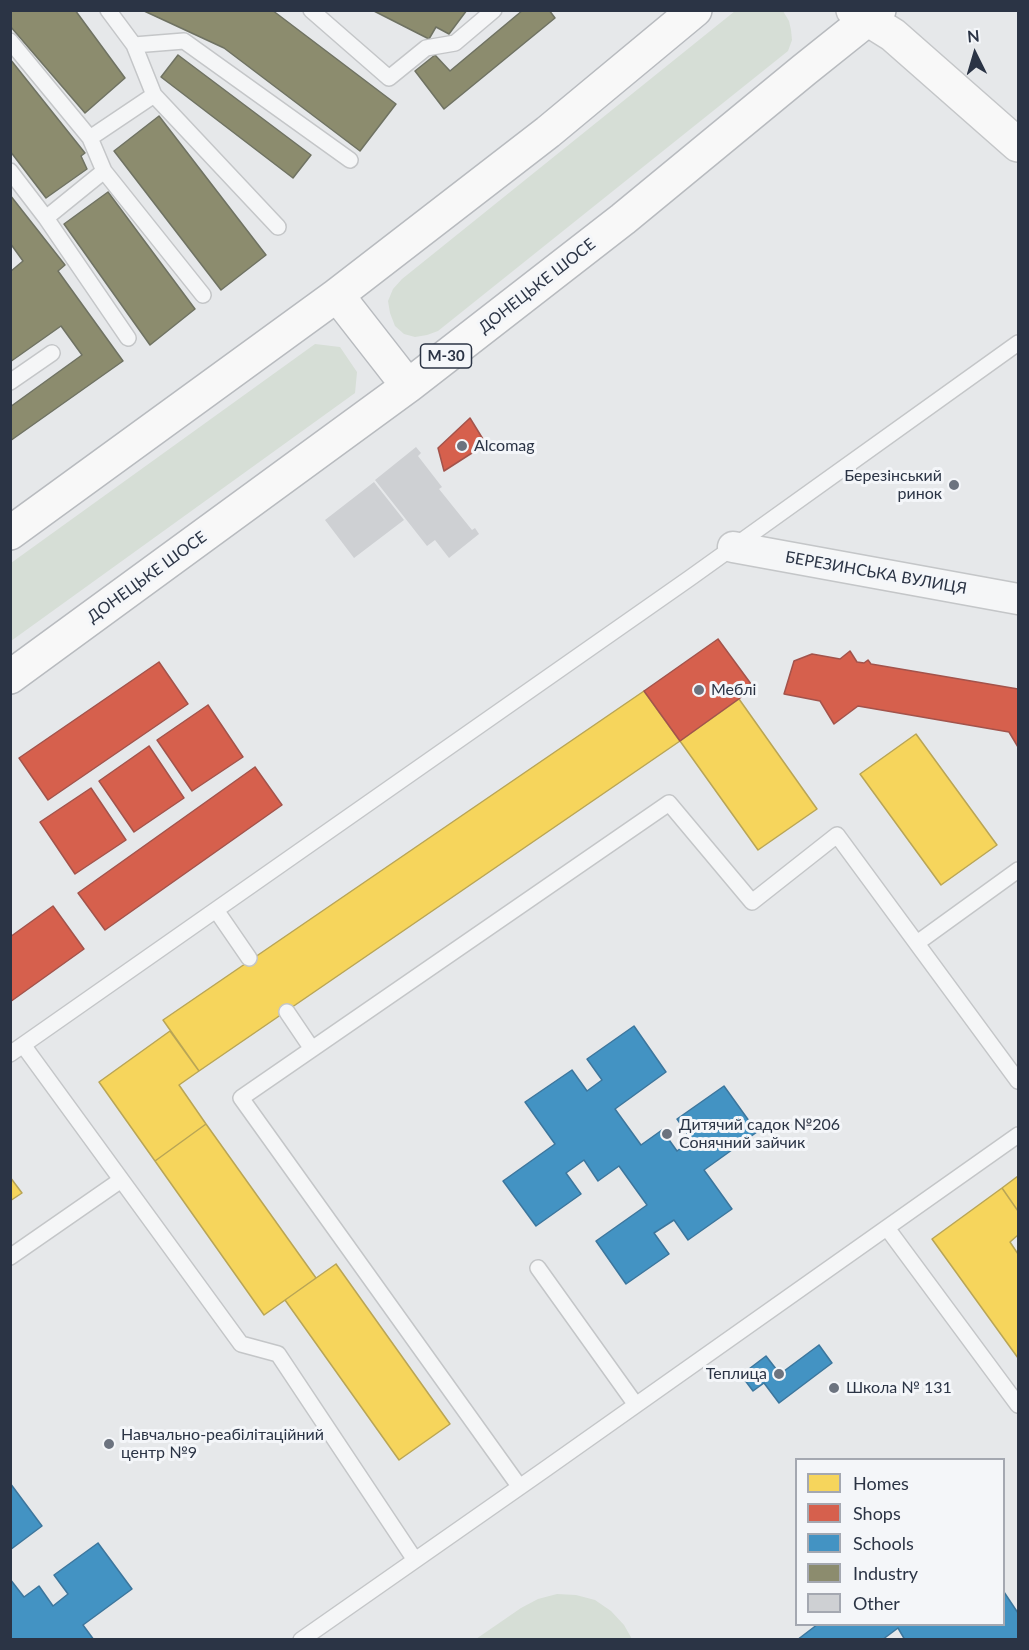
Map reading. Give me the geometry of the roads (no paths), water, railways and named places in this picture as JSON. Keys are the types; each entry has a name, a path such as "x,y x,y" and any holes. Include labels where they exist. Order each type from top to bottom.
{"main road":[{"path":"10,533 337,296 548,132 695,10"},
{"path":"867,14 1018,145"},
{"name":"ДОНЕЦЬКЕ ШОСЕ","path":"10,677 408,386 623,219 804,70 867,14"},
{"path":"337,296 408,386"}],"street":[{"name":"БЕРЕЗИНСЬКА ВУЛИЦЯ","path":"733,547 1018,599"}],"lane":[{"path":"108,10 134,45 154,95 278,227"},
{"path":"311,10 389,78 426,48 455,43 494,10"},
{"path":"10,41 90,138 104,171 203,295"},
{"path":"134,45 184,41 350,160"},
{"path":"90,138 154,95"},
{"path":"10,171 46,218 128,338"},
{"path":"46,218 104,171"},
{"path":"415,1560 278,1354 241,1344 121,1180 17,1050 733,547 1018,343"},
{"path":"10,382 52,353"},
{"path":"519,1486 241,1098 669,803 752,902 837,835 1018,1081"},
{"path":"917,943 1018,870"},
{"path":"216,910 249,958"},
{"path":"287,1012 312,1049"},
{"path":"301,1640 1018,1135"},
{"path":"10,1257 121,1180"},
{"path":"887,1228 1018,1405"},
{"path":"538,1268 636,1405"}],"place":[{"name":"Alcomag","path":"462,446"},
{"name":"Березінський ринок","path":"954,485"},
{"name":"Меблі","path":"699,690"},
{"name":"Дитячий садок №206 Сонячний зайчик","path":"667,1134"},
{"name":"Теплица","path":"779,1374"},
{"name":"Школа № 131","path":"834,1388"},
{"name":"Навчально-реабілітаційний центр №9","path":"109,1444"}]}
